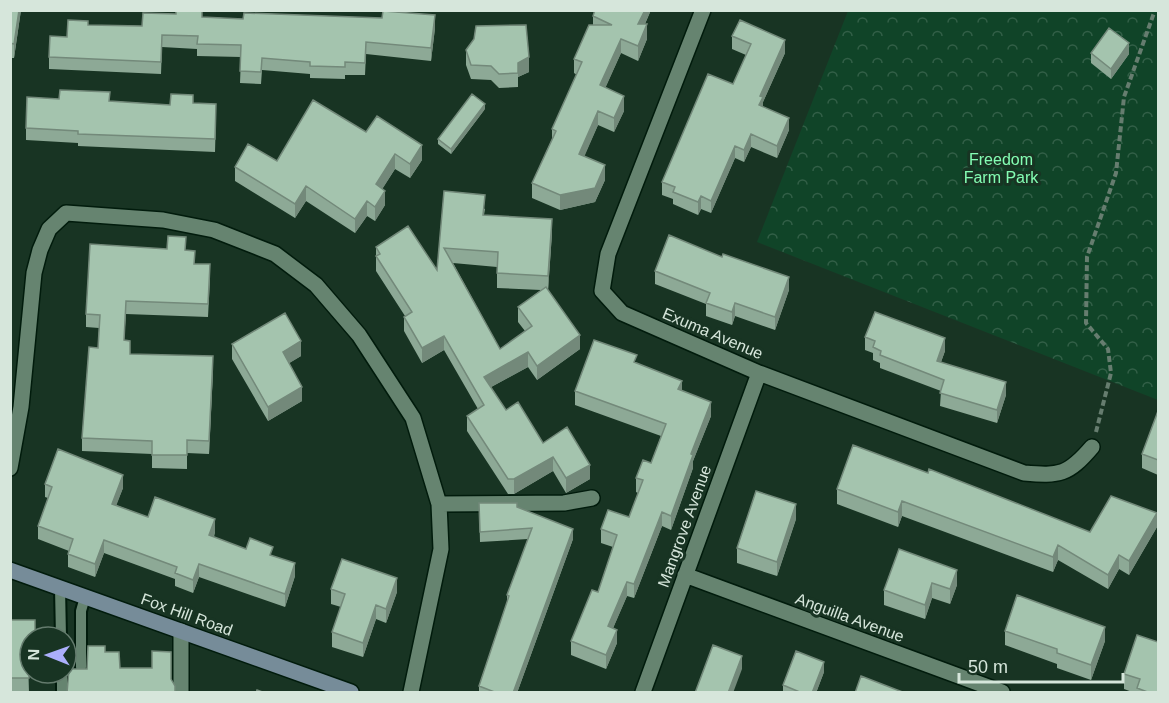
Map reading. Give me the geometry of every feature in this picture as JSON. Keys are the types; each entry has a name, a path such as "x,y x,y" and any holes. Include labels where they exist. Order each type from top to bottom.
{"main road":[{"name":"Fox Hill Road","path":"10,570 351,693"}],"street":[{"name":"Exuma Avenue","path":"704,10 609,254 602,291 622,313 759,373 1024,473 1053,475 1076,466 1092,447"},
{"path":"10,468 21,407 34,273 49,229 66,213 97,213 163,220 214,230 275,254 316,285 359,335 413,418 439,504 441,549 411,693"},
{"name":"Mangrove Avenue","path":"643,693 759,373"},
{"path":"439,504 564,503 592,498"},
{"name":"Anguilla Avenue","path":"686,575 1002,693"},
{"path":"181,631 181,693"}],"lane":[{"path":"60,588 61,625"},
{"path":"81,667 81,611 86,597"}],"path":[{"path":"1092,447 1112,373 1108,349 1086,323 1087,256 1116,173 1124,97 1155,10"}],"green space":[{"name":"Freedom Farm Park","path":"848,11 1158,11 1158,400 757,242"}],"building":[{"path":"10,10 19,10 14,44 10,43"},
{"path":"176,10 202,10 202,17 243,19 244,13 382,18 383,11 435,15 431,48 366,42 365,63 345,62 345,67 310,66 310,62 262,58 261,72 240,71 241,45 197,44 198,36 162,35 161,62 49,57 50,36 67,37 68,20 88,21 88,25 142,26 143,13 176,14"},
{"path":"595,10 645,10 638,24 647,24 638,46 621,39 600,85 624,96 614,118 598,111 579,154 605,165 595,188 560,195 532,183 556,131 552,129 582,62 574,59 589,25 612,25 593,16"},
{"path":"740,20 785,40 760,96 763,97 759,105 789,118 777,146 751,134 744,150 735,146 711,201 701,196 698,202 673,192 675,187 662,182 708,74 733,84 751,44 732,36"},
{"path":"526,25 529,57 518,63 518,73 499,74 491,66 471,65 466,50 474,39 476,26"},
{"path":"1109,28 1129,43 1111,69 1091,53"},
{"path":"60,90 110,92 109,101 170,105 171,94 193,95 193,103 216,104 215,139 78,134 78,131 26,128 27,97 59,99"},
{"path":"472,94 485,104 451,149 438,139"},
{"path":"313,100 366,132 377,116 422,145 410,164 395,154 376,184 385,191 375,207 367,201 355,219 306,186 295,204 235,167 248,144 277,161"},
{"path":"444,191 485,195 483,215 552,219 548,276 497,273 498,252 444,248 500,349 532,326 518,307 546,287 580,335 537,366 528,352 484,377 506,410 518,402 543,443 567,427 590,465 566,478 553,457 514,479 508,479 467,416 484,405 444,336 422,348 404,317 412,312 376,256 380,254 376,247 408,226 437,270"},
{"path":"669,235 722,257 723,254 789,277 775,317 735,303 732,312 706,303 710,293 655,271"},
{"path":"168,236 186,237 185,250 195,251 194,264 210,264 208,304 126,301 124,340 130,341 130,354 213,356 209,441 187,440 187,455 152,455 152,441 82,438 89,347 98,348 100,315 86,314 90,244 167,249"},
{"path":"875,312 945,338 937,361 1006,382 997,410 940,393 944,380 880,355 881,351 873,347 875,341 865,337"},
{"path":"285,313 301,341 283,352 302,387 268,407 232,344"},
{"path":"594,340 637,355 634,362 682,381 678,389 711,402 671,516 662,512 634,584 627,582 608,626 617,630 606,655 571,641 592,590 598,592 617,535 601,529 608,510 629,517 643,480 636,478 643,460 651,463 666,424 575,391"},
{"path":"1158,411 1158,460 1142,454"},
{"path":"853,445 928,473 929,469 1090,532 1111,496 1157,513 1129,561 1119,555 1108,575 1058,545 1053,557 902,501 898,512 837,489"},
{"path":"58,449 123,475 112,504 148,517 155,497 215,519 209,535 246,549 250,538 273,547 270,555 295,563 285,594 199,564 193,580 175,573 177,567 104,540 95,564 68,554 73,539 38,526 52,487 45,484"},
{"path":"756,491 796,504 777,562 737,548"},
{"path":"479,503 517,503 517,507 573,529 513,693 497,693 479,686 509,596 507,595 532,528 480,532"},
{"path":"899,549 957,570 950,589 932,583 925,605 884,590"},
{"path":"342,559 397,578 386,609 376,605 363,643 332,632 345,594 331,589"},
{"path":"1017,595 1105,627 1091,665 1057,653 1057,649 1005,631"},
{"path":"10,620 35,620 35,625 18,625 18,678 10,678"},
{"path":"1137,635 1158,642 1158,693 1150,693 1137,688 1140,679 1124,674"},
{"path":"713,645 742,656 728,693 695,693"},
{"path":"88,646 105,646 105,652 119,652 120,668 152,668 152,651 171,652 171,679 175,686 175,693 67,693 68,685 78,685 78,669 87,669"},
{"path":"796,651 824,662 812,693 802,693 783,685"},
{"path":"861,676 905,693 855,693"}]}
